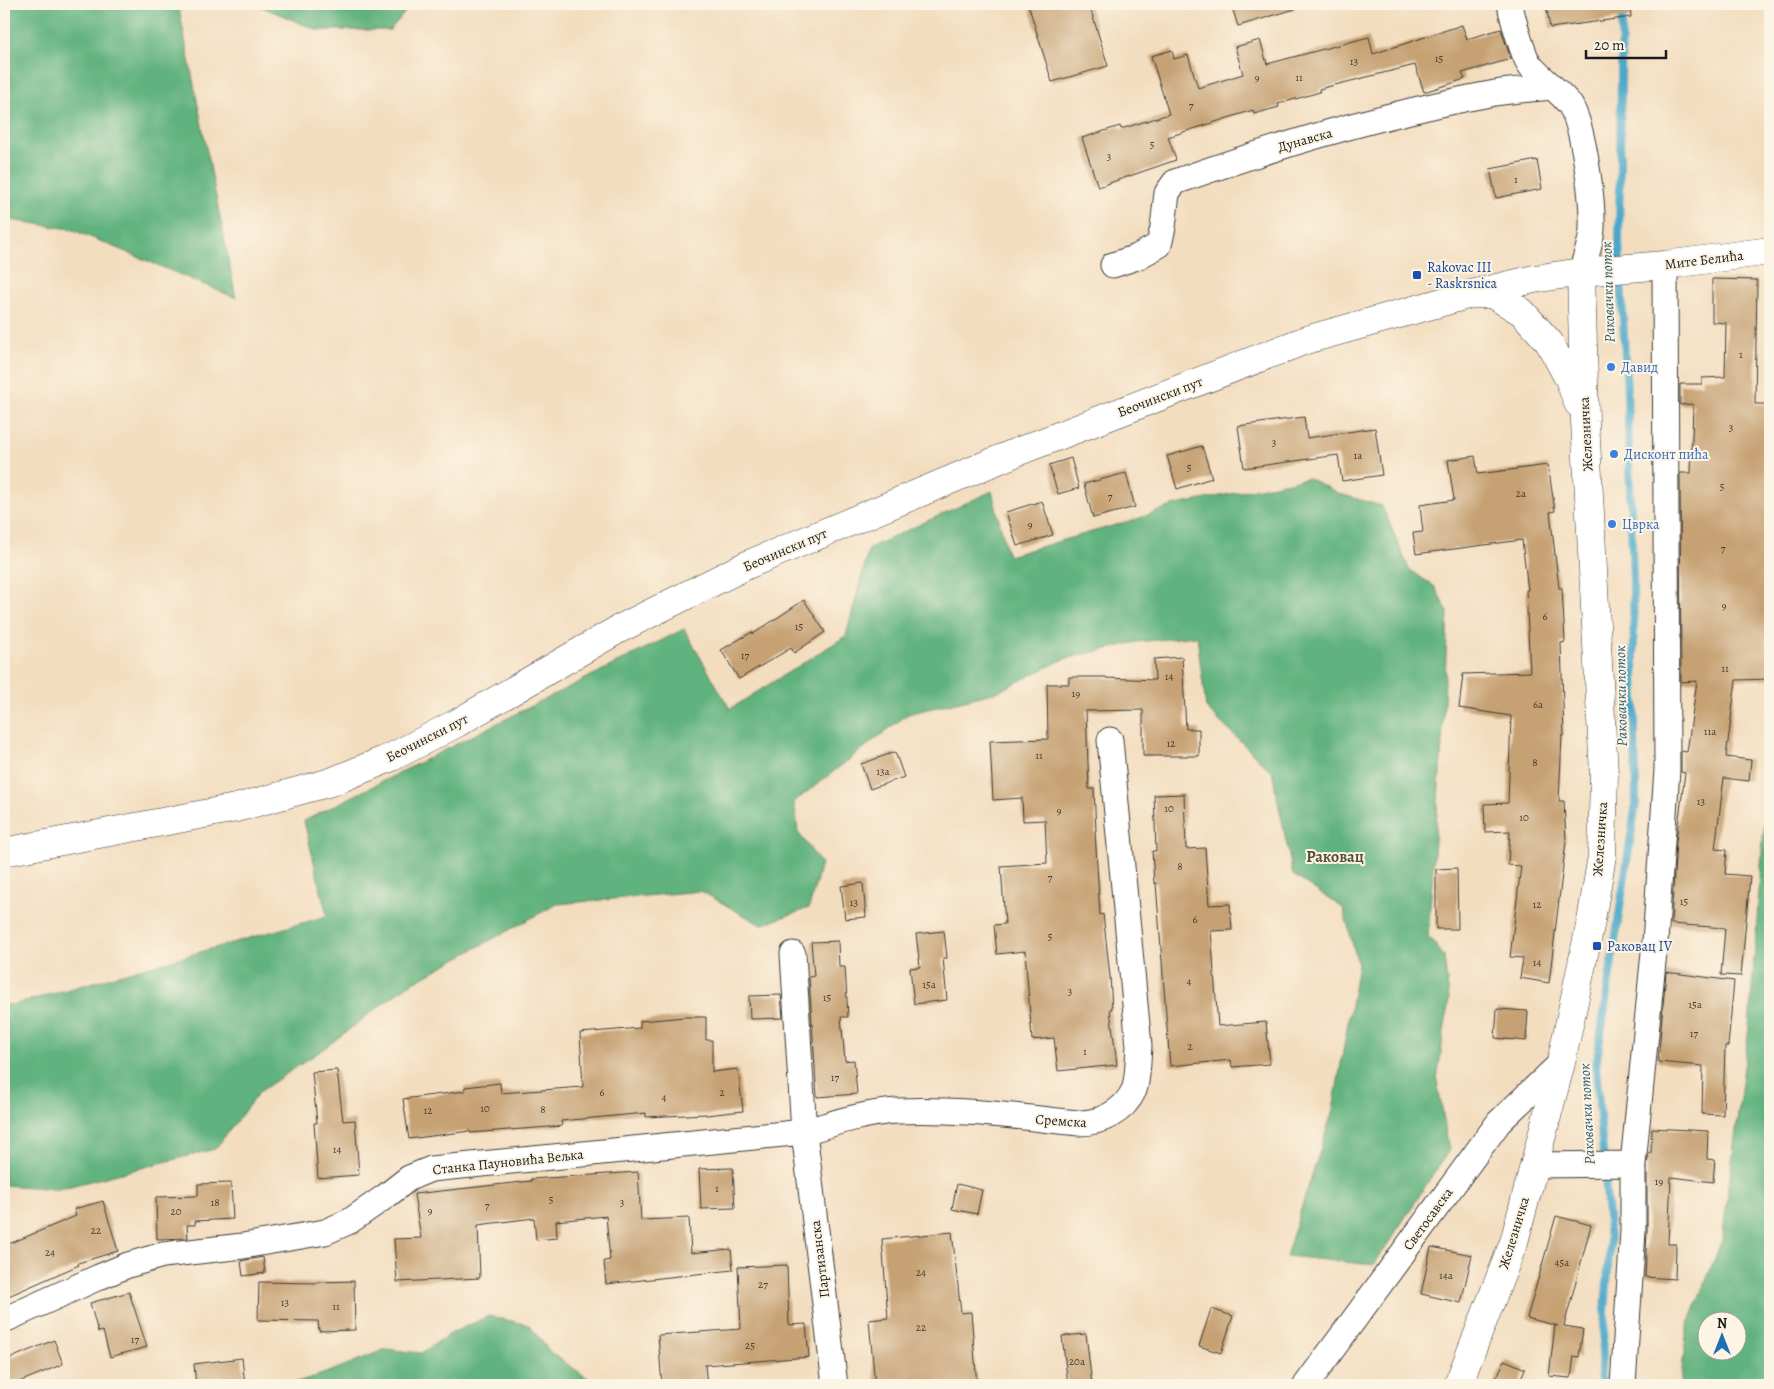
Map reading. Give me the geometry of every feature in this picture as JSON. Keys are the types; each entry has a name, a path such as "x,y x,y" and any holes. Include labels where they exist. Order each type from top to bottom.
{"main road":[{"name":"Мите Белића","path":"1592,271 1652,266 1770,251"},
{"name":"Беочински пут","path":"4,852 236,808 330,782 392,757 456,723 619,629 681,597 756,562 1017,452 1306,340 1471,294 1534,279 1592,271"},
{"name":"Железничка","path":"1458,1385 1514,1242 1561,1063 1591,921 1602,856 1604,774 1584,421 1592,271"},
{"path":"1471,294 1492,294 1522,312 1549,342 1569,379 1584,421"}],"street":[{"path":"1510,4 1512,16 1529,64 1570,106 1578,127 1592,203 1592,271"},
{"name":"Дунавска","path":"1113,265 1136,257 1159,245 1167,193 1175,182 1251,155 1394,115 1496,93 1552,87"},
{"path":"1623,1385 1633,1231 1634,1164 1655,942 1667,770 1652,266"},
{"name":"Сремска","path":"804,1132 841,1121 896,1111 950,1111 1092,1123 1106,1118 1124,1105 1134,1089 1139,1046 1110,740"},
{"path":"793,954 804,1132"},
{"name":"Светосавска","path":"1306,1385 1499,1122 1561,1063"},
{"name":"Станка Пауновића Вељка","path":"4,1320 128,1265 163,1256 243,1246 324,1232 350,1221 408,1178 431,1169 804,1132"},
{"name":"Партизанска","path":"804,1132 835,1385"},
{"path":"1533,1165 1634,1164"}],"green space":[{"path":"4,4 178,4 236,298 71,229 4,219"},
{"path":"255,4 412,4 390,30 317,30"},
{"path":"1308,478 1340,494 1382,506 1409,569 1435,587 1448,612 1442,744 1428,936 1444,956 1449,998 1437,1080 1449,1150 1374,1265 1286,1256 1333,1110 1358,964 1343,908 1293,875 1272,772 1206,708 1197,636 1137,642 1064,659 997,692 908,714 794,802 798,832 821,864 809,908 761,925 701,891 557,904 408,985 322,1050 259,1092 215,1149 59,1189 4,1185 4,1004 13,1005 327,916 304,821 684,629 730,709 846,636 869,548 992,491 1008,556 1137,519 1172,506"},
{"path":"1770,800 1770,1385 1680,1385 1687,1329 1722,1240 1749,1027 1764,825"},
{"path":"489,1316 529,1325 551,1353 598,1385 288,1385 329,1372 386,1349 421,1353 451,1333"}],"building":[{"path":"1028,4 1089,4 1108,66 1052,82"},
{"path":"1231,4 1294,4 1295,9 1238,26"},
{"path":"1546,4 1630,4 1631,17 1550,28"},
{"path":"1462,25 1467,39 1501,29 1511,59 1462,73 1465,79 1424,92 1415,65 1319,89 1320,92 1278,104 1279,107 1254,114 1253,110 1168,137 1176,160 1098,187 1082,138 1120,126 1121,129 1169,114 1151,56 1172,50 1174,59 1188,55 1198,88 1243,74 1235,47 1260,40 1267,64 1369,37 1373,54"},
{"path":"1537,160 1542,189 1496,198 1490,169"},
{"path":"1712,279 1757,280 1755,404 1770,404 1770,679 1736,680 1726,757 1751,760 1749,781 1724,778 1715,849 1727,850 1725,874 1750,876 1741,976 1721,975 1725,928 1671,924 1676,841 1685,773 1681,772 1681,751 1687,752 1697,681 1681,682 1680,473 1691,473 1693,404 1680,405 1680,384 1702,384 1702,378 1725,377 1726,323 1712,322"},
{"path":"1304,417 1307,438 1375,428 1382,475 1342,481 1338,455 1244,468 1238,426"},
{"path":"1202,446 1212,478 1177,489 1167,456"},
{"path":"1475,456 1478,474 1548,465 1555,511 1550,512 1559,588 1562,588 1565,642 1561,643 1564,736 1562,736 1559,801 1564,801 1566,841 1549,983 1520,978 1523,958 1510,957 1521,866 1508,865 1510,831 1485,832 1484,804 1508,803 1511,716 1459,708 1463,674 1530,672 1526,590 1528,590 1522,540 1416,554 1413,533 1423,532 1420,505 1454,500 1448,460"},
{"path":"1071,458 1079,488 1058,494 1049,465"},
{"path":"1126,473 1135,507 1093,518 1084,484"},
{"path":"1042,501 1053,535 1017,546 1006,512"},
{"path":"804,600 825,632 794,653 791,648 739,679 721,650 752,632 753,634"},
{"path":"1182,657 1186,729 1199,729 1199,756 1143,756 1143,710 1086,711 1089,789 1094,789 1100,915 1103,914 1110,976 1112,1009 1110,1009 1117,1065 1058,1071 1054,1038 1032,1040 1025,951 997,954 994,925 1005,924 1001,866 1047,863 1045,820 1023,821 1022,798 993,800 990,741 1048,739 1047,684 1069,684 1069,677 1155,680 1154,659"},
{"path":"895,752 904,777 870,789 861,764"},
{"path":"1184,794 1186,849 1205,848 1209,905 1230,904 1232,930 1211,931 1218,1026 1266,1022 1270,1064 1232,1067 1231,1060 1170,1066 1152,851 1156,851 1154,795"},
{"path":"1457,868 1458,929 1436,929 1436,869"},
{"path":"863,883 866,917 845,919 841,886"},
{"path":"944,931 947,958 943,958 947,1000 914,1004 910,968 920,967 916,934"},
{"path":"838,941 839,967 845,967 848,1017 841,1017 845,1061 854,1060 857,1094 817,1097 809,977 814,976 811,942"},
{"path":"1666,972 1734,981 1728,1046 1725,1046 1723,1115 1702,1114 1703,1066 1658,1062"},
{"path":"781,995 783,1018 750,1019 749,996"},
{"path":"1497,1009 1528,1011 1526,1041 1495,1038"},
{"path":"706,1017 706,1040 712,1040 712,1072 738,1069 743,1111 706,1115 646,1117 646,1113 561,1121 562,1126 470,1133 470,1131 409,1139 403,1099 465,1091 465,1087 500,1083 501,1093 583,1087 580,1033 640,1028 640,1021"},
{"path":"337,1070 343,1121 355,1120 359,1175 318,1178 314,1123 317,1123 312,1072"},
{"path":"1652,1128 1708,1131 1707,1159 1715,1160 1713,1182 1671,1177 1668,1244 1676,1244 1675,1279 1645,1277 1647,1165 1649,1153 1651,1153"},
{"path":"733,1168 735,1208 701,1209 699,1169"},
{"path":"638,1172 641,1220 689,1218 691,1253 731,1249 733,1270 606,1284 604,1261 610,1260 606,1216 556,1221 557,1238 536,1240 534,1218 478,1225 480,1278 397,1282 394,1239 421,1238 414,1194 531,1181 531,1179"},
{"path":"231,1183 233,1219 195,1221 195,1225 187,1225 188,1238 157,1239 156,1197 198,1196 198,1184"},
{"path":"957,1184 982,1190 977,1214 952,1209"},
{"path":"103,1201 118,1251 78,1263 79,1265 4,1298 4,1246 76,1216 74,1209"},
{"path":"1556,1216 1591,1225 1564,1326 1583,1329 1579,1357 1574,1356 1571,1378 1549,1376 1555,1325 1527,1318"},
{"path":"952,1232 961,1313 971,1312 977,1385 875,1385 869,1320 888,1318 882,1239"},
{"path":"1431,1247 1472,1255 1461,1303 1421,1294"},
{"path":"263,1257 265,1273 243,1276 241,1261"},
{"path":"787,1265 789,1325 806,1324 809,1357 705,1365 707,1385 662,1385 658,1335 741,1329 738,1267"},
{"path":"354,1281 355,1330 319,1331 318,1321 258,1320 259,1282 317,1283"},
{"path":"129,1292 147,1347 110,1357 103,1331 98,1332 90,1303"},
{"path":"1211,1309 1233,1316 1221,1353 1199,1346"},
{"path":"1086,1334 1092,1385 1068,1385 1062,1336"},
{"path":"54,1340 63,1364 12,1385 4,1385 4,1361"},
{"path":"242,1358 245,1385 196,1385 194,1364"},
{"path":"1505,1360 1525,1369 1518,1385 1493,1385"}],"waterway":[{"name":"Раковачки поток","path":"1600,1385 1610,1240 1596,1066 1636,803 1633,582 1627,392 1619,242 1622,4"}],"place":[{"name":"Rakovac III - Raskrsnica","path":"1417,275"},
{"name":"Давид","path":"1611,367"},
{"name":"Дисконт пића","path":"1614,454"},
{"name":"Цврка","path":"1612,524"},
{"name":"Раковац IV","path":"1597,946"}],"district":[{"name":"Раковац","path":"1335,857"}]}
